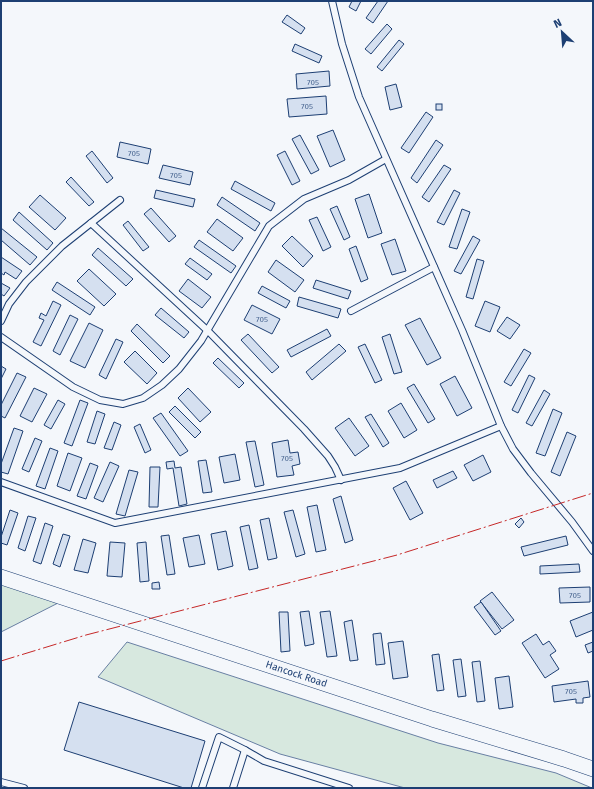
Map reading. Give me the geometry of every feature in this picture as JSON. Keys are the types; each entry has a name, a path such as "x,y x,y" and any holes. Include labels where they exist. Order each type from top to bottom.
{"street":[{"name":"Hancock Road","path":"1,577 432,719 593,769"}],"lane":[{"path":"332,1 342,44 359,97 462,330 501,426 513,449 572,522 593,551"},
{"path":"1,337 73,387 100,400 123,404 143,398 162,385 179,369 208,331 269,226 304,199 349,180 386,159"},
{"path":"1,321 9,304 26,282 62,246 120,200"},
{"path":"91,223 208,331 304,429 328,456 341,480"},
{"path":"351,311 434,267"},
{"path":"1,482 115,522 400,468 501,426"},
{"path":"587,542 593,538"},
{"path":"202,788 219,737 264,761 349,788"},
{"path":"233,788 245,750"},
{"path":"1,782 24,788"}],"shaded area":[{"path":"1,584 60,602 1,632"},
{"path":"127,642 438,743 556,773 592,788 405,788 280,754 98,677"}],"building":[{"path":"352,1 361,1 356,11 349,7"},
{"path":"378,1 388,1 373,23 366,18"},
{"path":"287,15 305,28 301,34 282,22"},
{"path":"387,24 392,29 371,54 365,49"},
{"path":"399,40 404,44 382,71 377,67"},
{"path":"295,44 322,56 319,63 292,51"},
{"path":"329,71 330,86 297,89 296,74"},
{"path":"396,84 402,107 390,110 385,87"},
{"path":"326,96 327,114 289,117 287,99"},
{"path":"436,104 442,104 442,110 436,110"},
{"path":"426,112 433,117 409,153 401,148"},
{"path":"333,130 345,160 330,167 317,136"},
{"path":"300,135 319,170 311,174 292,139"},
{"path":"436,140 443,145 417,183 411,178"},
{"path":"120,142 151,149 148,164 117,157"},
{"path":"92,151 113,178 107,183 86,156"},
{"path":"285,151 300,181 292,185 277,155"},
{"path":"163,165 193,172 190,185 159,178"},
{"path":"444,165 451,169 429,202 422,197"},
{"path":"71,177 94,202 89,206 66,182"},
{"path":"235,181 275,203 271,211 231,189"},
{"path":"156,190 195,199 193,207 154,198"},
{"path":"454,190 460,193 444,225 437,222"},
{"path":"369,194 382,233 368,238 355,199"},
{"path":"40,195 66,218 55,230 29,207"},
{"path":"222,197 260,223 255,231 217,205"},
{"path":"337,206 350,237 344,240 330,209"},
{"path":"151,208 176,236 169,242 144,214"},
{"path":"462,209 470,212 457,249 449,247"},
{"path":"19,212 53,243 47,250 13,220"},
{"path":"317,217 331,247 323,251 309,220"},
{"path":"217,219 243,238 233,251 207,232"},
{"path":"128,221 149,247 143,251 123,225"},
{"path":"1,228 37,257 30,265 1,240"},
{"path":"292,236 313,256 303,267 282,246"},
{"path":"473,236 480,240 461,274 454,271"},
{"path":"395,239 406,271 392,275 381,244"},
{"path":"199,240 236,266 231,273 194,247"},
{"path":"356,246 368,279 361,282 349,249"},
{"path":"98,248 133,279 126,286 92,255"},
{"path":"1,257 22,271 16,279 5,272 4,275 1,273"},
{"path":"190,258 212,274 207,280 185,264"},
{"path":"477,259 484,261 473,299 466,297"},
{"path":"276,260 304,280 295,292 268,272"},
{"path":"89,269 116,294 104,306 77,281"},
{"path":"188,279 211,297 202,308 179,291"},
{"path":"316,280 351,291 348,299 313,288"},
{"path":"57,282 95,307 90,315 52,290"},
{"path":"1,283 10,288 4,296 1,294"},
{"path":"262,286 290,301 286,308 258,293"},
{"path":"299,297 341,309 338,318 297,306"},
{"path":"53,301 61,305 41,346 33,342 44,320 39,318 41,313 46,316"},
{"path":"485,301 500,307 490,332 475,326"},
{"path":"252,305 280,319 272,334 244,320"},
{"path":"161,308 189,332 184,338 155,315"},
{"path":"70,315 78,319 60,355 53,351"},
{"path":"507,317 520,325 510,339 497,331"},
{"path":"420,318 441,358 427,365 405,325"},
{"path":"89,323 103,330 85,368 70,361"},
{"path":"137,324 170,356 163,363 131,331"},
{"path":"327,329 331,336 291,357 287,350"},
{"path":"248,334 279,367 272,373 241,340"},
{"path":"390,334 402,372 394,374 382,337"},
{"path":"116,339 123,342 106,379 99,375"},
{"path":"339,344 346,351 312,380 306,372"},
{"path":"365,344 382,380 375,383 358,347"},
{"path":"524,349 531,353 511,386 504,382"},
{"path":"135,351 157,373 147,384 124,362"},
{"path":"218,358 244,383 239,388 213,363"},
{"path":"1,366 6,369 1,379"},
{"path":"17,373 26,377 5,418 1,416 1,405"},
{"path":"529,375 535,378 518,413 512,410"},
{"path":"455,376 472,408 457,416 440,384"},
{"path":"414,384 435,419 428,423 407,388"},
{"path":"34,388 47,394 32,422 20,416"},
{"path":"188,388 211,412 200,422 178,398"},
{"path":"544,390 550,394 532,426 526,423"},
{"path":"58,400 65,404 51,429 44,425"},
{"path":"80,400 88,403 72,446 64,443"},
{"path":"401,403 417,430 404,438 388,411"},
{"path":"175,406 201,432 195,438 169,412"},
{"path":"553,409 562,413 545,456 536,453"},
{"path":"97,411 105,414 95,444 87,442"},
{"path":"161,413 188,451 180,456 153,418"},
{"path":"371,414 389,443 383,447 365,417"},
{"path":"349,418 369,446 355,456 335,428"},
{"path":"114,422 121,425 112,450 104,448"},
{"path":"140,424 151,450 145,453 134,427"},
{"path":"14,428 23,431 8,474 1,472 1,464"},
{"path":"567,432 576,436 560,476 551,472"},
{"path":"35,438 42,441 29,472 22,469"},
{"path":"288,440 290,453 298,452 300,464 292,466 294,475 277,477 272,443"},
{"path":"255,441 264,485 255,487 246,442"},
{"path":"50,448 58,451 45,489 36,486"},
{"path":"68,453 82,458 70,491 57,486"},
{"path":"235,454 240,480 224,483 219,457"},
{"path":"483,455 491,472 473,481 464,465"},
{"path":"206,460 212,492 203,493 198,461"},
{"path":"174,461 175,468 181,467 187,504 179,506 173,468 167,469 166,462"},
{"path":"110,462 119,466 103,502 94,498"},
{"path":"90,463 98,466 86,499 77,496"},
{"path":"150,467 160,467 158,507 149,507"},
{"path":"129,470 138,472 125,516 116,514"},
{"path":"453,471 457,478 437,488 433,480"},
{"path":"406,481 423,513 410,520 393,488"},
{"path":"341,496 353,540 345,543 333,499"},
{"path":"317,505 326,550 316,552 307,507"},
{"path":"10,510 18,513 7,545 1,543 1,537"},
{"path":"293,510 305,554 296,557 284,512"},
{"path":"28,516 36,518 25,551 18,548"},
{"path":"269,518 277,558 268,560 260,520"},
{"path":"521,518 524,522 519,528 515,524"},
{"path":"45,523 53,526 41,564 33,561"},
{"path":"249,525 258,568 249,570 240,527"},
{"path":"226,531 233,566 218,570 211,534"},
{"path":"63,534 70,536 60,567 53,564"},
{"path":"169,535 175,574 167,575 161,536"},
{"path":"199,535 205,564 189,567 183,538"},
{"path":"566,536 568,545 524,556 521,547"},
{"path":"83,539 96,543 88,573 74,570"},
{"path":"110,542 125,543 122,577 107,576"},
{"path":"146,542 149,581 140,582 137,543"},
{"path":"579,564 580,572 540,574 540,566"},
{"path":"159,582 160,589 152,589 152,583"},
{"path":"590,587 590,602 560,603 559,588"},
{"path":"492,592 514,620 502,629 480,601"},
{"path":"481,602 501,631 495,635 474,607"},
{"path":"309,611 314,644 305,646 300,612"},
{"path":"330,611 337,656 327,657 320,612"},
{"path":"279,612 288,612 290,651 281,652"},
{"path":"593,612 593,630 576,637 570,621"},
{"path":"352,620 358,660 350,661 344,622"},
{"path":"381,633 385,664 376,665 373,634"},
{"path":"536,634 543,645 549,641 556,651 550,655 559,669 545,678 522,643"},
{"path":"403,641 408,677 393,679 388,643"},
{"path":"593,642 593,651 588,653 585,645"},
{"path":"439,654 444,690 437,691 432,655"},
{"path":"461,659 466,696 458,697 453,660"},
{"path":"480,661 485,701 477,702 472,662"},
{"path":"509,676 513,707 499,709 495,678"},
{"path":"588,681 590,697 583,698 583,703 576,703 576,699 554,702 552,686"},
{"path":"79,702 205,741 191,788 184,788 64,750"}],"power":[{"path":"1,661 86,635 397,555 593,493"}]}
